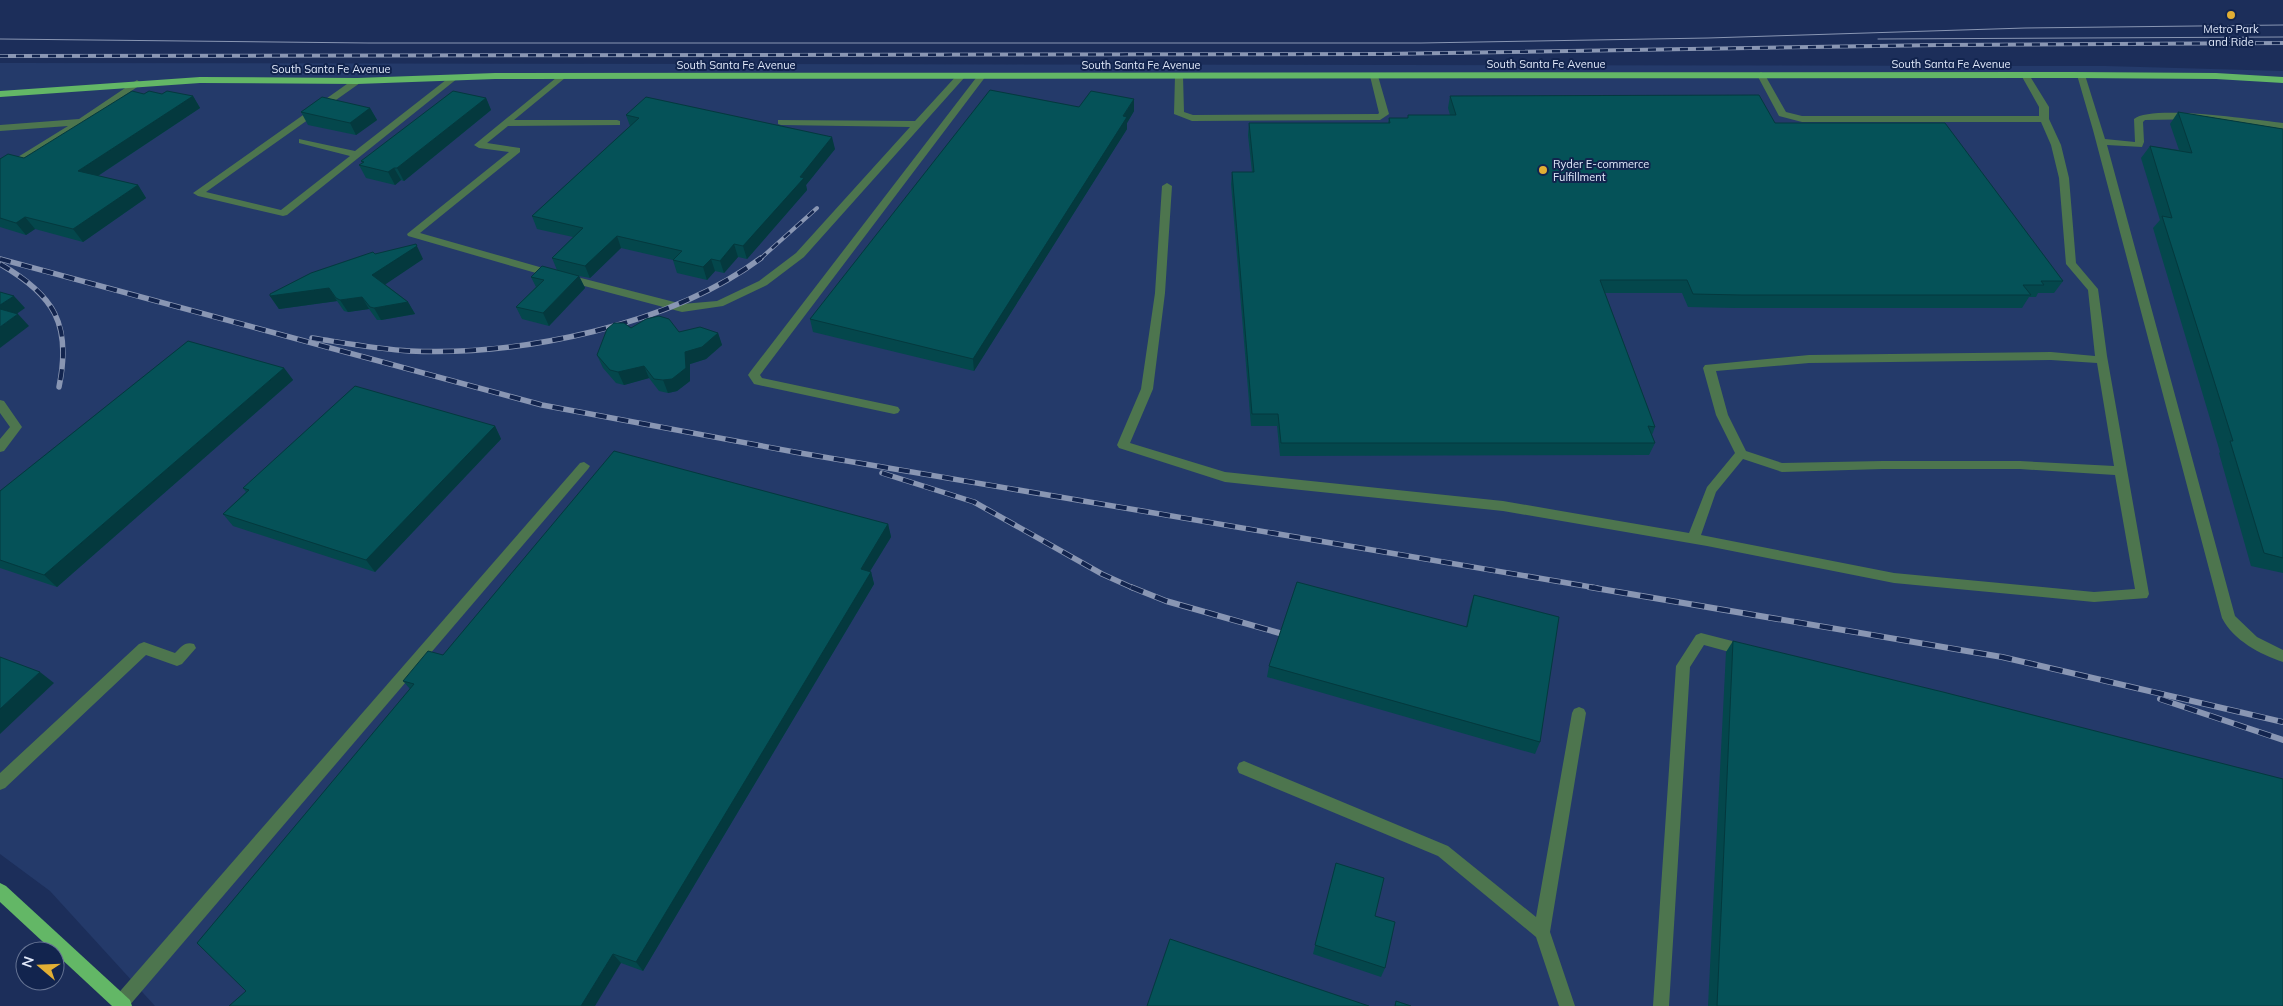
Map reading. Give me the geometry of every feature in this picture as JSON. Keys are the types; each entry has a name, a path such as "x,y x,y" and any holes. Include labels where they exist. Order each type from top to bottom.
{"main road":[{"name":"South Santa Fe Avenue","path":"0,94 200,80 356,81 562,76 2081,75 2216,76 2283,80"},
{"path":"0,891 122,1004"}],"lane":[{"path":"1761,75 1782,114 1789,117 1802,119 2044,119"},
{"path":"1167,186 1160,294 1147,389 1123,445 1225,478 1503,506 1693,538 1894,578 2094,597 2142,594 2102,360 2093,289 2071,264 2064,178 2056,145 2044,119 2044,107 2025,75"},
{"path":"2081,75 2102,142 2229,618 2238,631 2254,644 2283,656"},
{"path":"562,76 479,145 517,150 412,234 547,273 682,308 719,304 763,283 800,255 961,76"},
{"path":"894,410 758,381 754,375 982,76"},
{"path":"1179,76 1179,114 1192,118 1380,117 1384,114 1374,76"},
{"path":"356,81 198,193 283,213 454,78"},
{"path":"0,172 81,122 137,83"},
{"path":"2102,142 2139,145 2137,123 2138,119 2144,117 2203,116 2283,126"},
{"path":"0,128 81,122"},
{"path":"781,122 918,124"},
{"path":"505,124 617,123"},
{"path":"302,142 358,155"},
{"path":"2102,360 2051,356 1809,359 1709,368 1722,415 1741,454 1782,468 1883,464 2020,465 2121,471"},
{"path":"0,404 16,427 0,448"},
{"path":"1693,538 1711,490 1741,454"},
{"path":"122,1004 584,466"},
{"path":"1661,1006 1683,666 1701,639 1758,653"},
{"path":"0,783 144,648 176,660 189,648"},
{"path":"1567,1006 1542,932 1579,714"},
{"path":"1244,768 1443,851 1542,932"}],"shaded area":[{"path":"0,63 2106,66 2283,71 2283,1006 155,1006 50,891 0,854"}],"building":[{"path":"990,90 1079,107 1091,91 1134,99 1123,116 1127,117 973,359 810,319"},
{"path":"132,91 144,94 149,91 162,94 167,91 193,96 78,171 138,185 73,229 25,217 16,223 0,218 0,159 8,154 24,158"},
{"path":"453,91 486,98 397,168 388,172 359,165 364,162 361,161"},
{"path":"1759,95 1775,123 1945,123 2063,281 2041,281 2044,285 2023,285 2031,295 1741,295 1693,294 1687,280 1600,280 1655,427 1648,426 1655,443 1281,443 1278,414 1252,414 1232,172 1254,172 1249,123 1390,123 1389,118 1408,118 1408,115 1456,115 1450,96"},
{"path":"322,97 370,108 350,123 301,112"},
{"path":"646,97 832,137 800,177 804,178 743,246 734,244 720,261 711,259 703,267 673,260 682,251 617,236 585,266 552,258 583,228 532,216 639,118 626,115"},
{"path":"2178,112 2283,129 2283,558 2264,553 2230,441 2233,441 2162,216 2172,218 2150,146 2192,153"},
{"path":"416,244 417,246 372,275 408,302 374,308 370,307 362,297 340,300 336,298 329,288 270,296 270,294 311,273 373,252 375,254"},
{"path":"542,266 579,276 543,313 516,307 544,280 531,277"},
{"path":"0,292 14,296 0,305"},
{"path":"0,309 18,314 0,327"},
{"path":"659,316 669,319 679,332 700,327 718,333 702,347 685,352 686,368 672,379 654,379 644,366 618,372 610,370 597,355 607,329 614,323 624,323 631,328 646,319"},
{"path":"188,341 284,368 44,575 0,560 0,491"},
{"path":"355,386 495,426 366,560 223,514 249,490 243,488"},
{"path":"614,451 888,524 861,569 871,572 636,962 613,954 581,1006 229,1006 246,991 197,943 414,684 403,681 428,651 443,655"},
{"path":"1297,582 1467,627 1474,595 1559,617 1540,742 1269,666"},
{"path":"1733,641 1943,692 2283,779 2283,1006 1717,1006"},
{"path":"0,657 40,672 0,709"},
{"path":"1336,863 1384,878 1375,916 1395,922 1385,968 1315,945"},
{"path":"1170,939 1369,1006 1147,1006"},
{"path":"1396,1001 1411,1006 1395,1006"}],"tram line":[{"path":"0,39 368,43 1421,43 1708,38 2025,28 2283,25"},
{"path":"1878,39 2283,37"}],"railway":[{"path":"0,56 1383,54 1940,45 2283,43"},
{"path":"760,259 817,208"},
{"path":"312,338 410,351 499,348 546,341 593,332 684,302 725,281 761,258"},
{"path":"0,259 542,405 800,453 1597,588"},
{"path":"0,264 34,287 55,314 63,346 59,387"},
{"path":"882,473 974,502 1102,574 1133,588"},
{"path":"1131,587 1166,601 1283,634"},
{"path":"1589,587 2002,657 2283,722"},
{"path":"2160,699 2283,740"}],"place":[{"name":"Metro Park and Ride","path":"2231,15"},
{"name":"Ryder E-commerce Fulfillment","path":"1543,170"}]}
